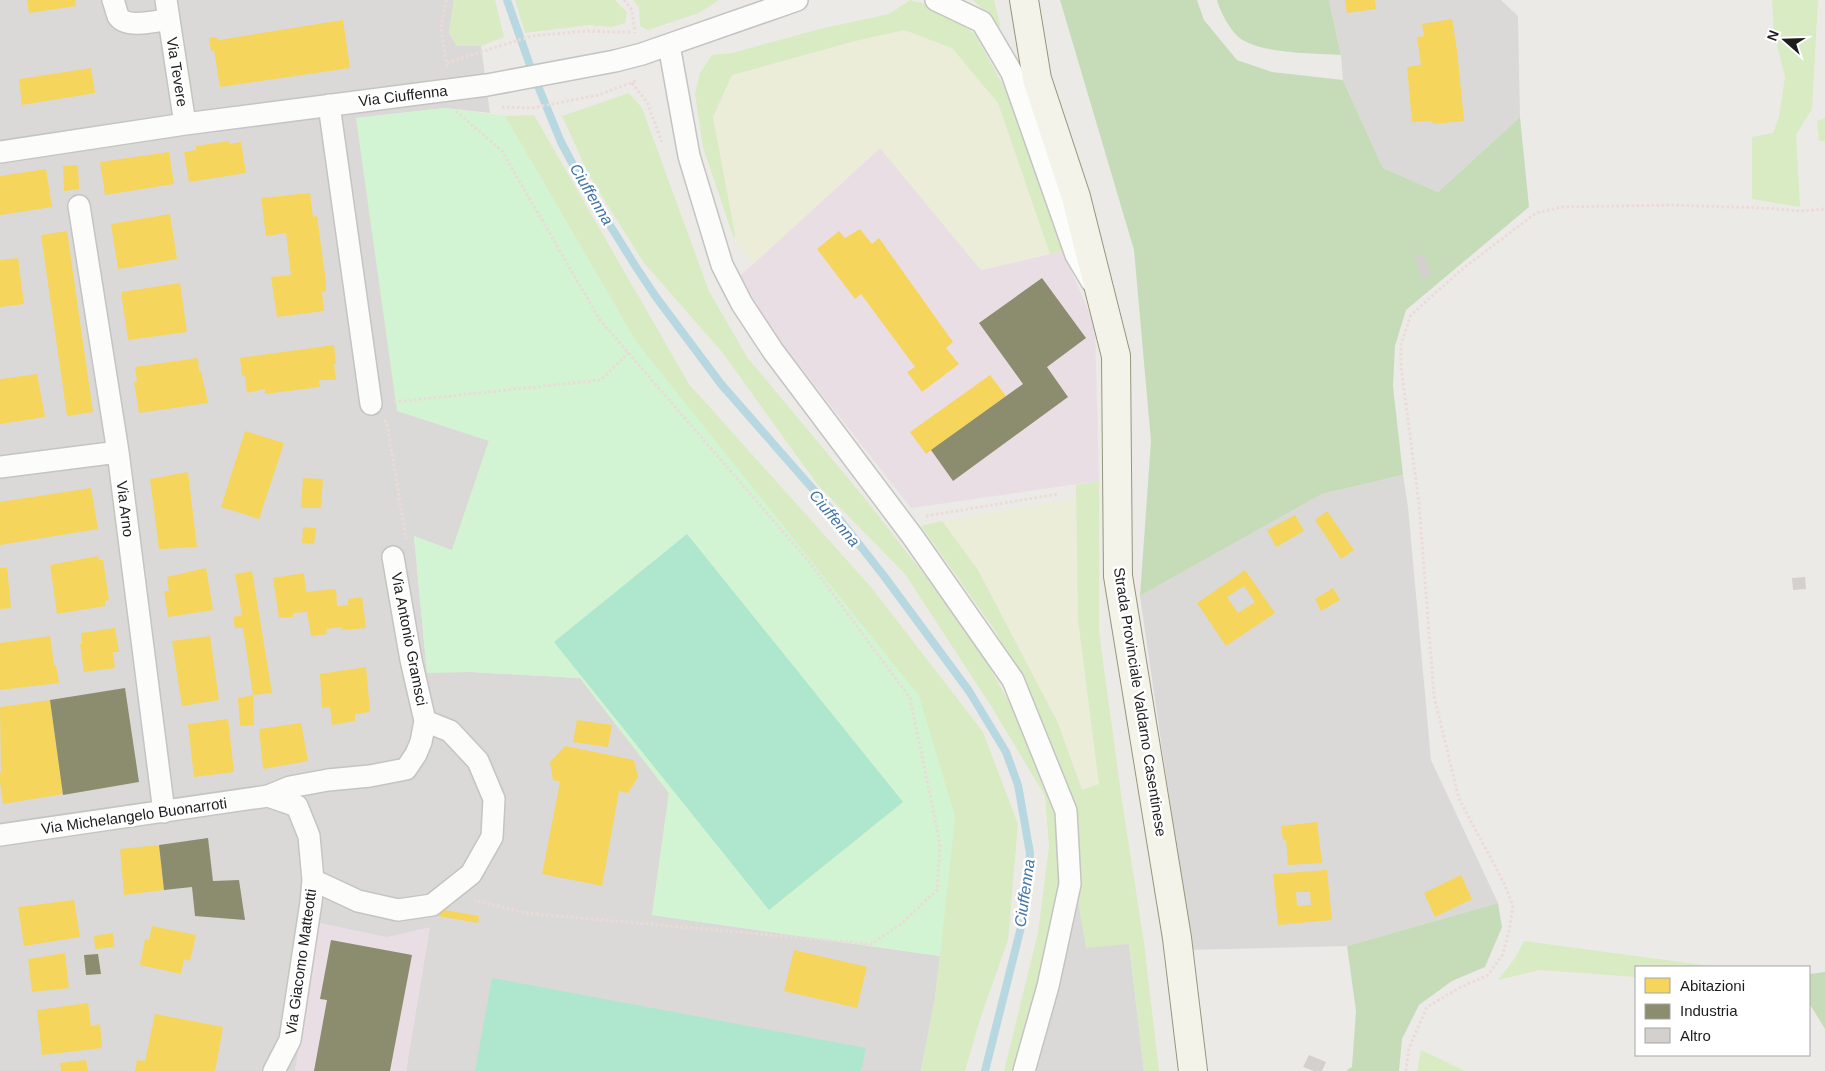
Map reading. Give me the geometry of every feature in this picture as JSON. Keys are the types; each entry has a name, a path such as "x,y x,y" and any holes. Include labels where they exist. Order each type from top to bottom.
{"main road":[{"name":"Strada Provinciale Valdarno Casentinese","path":"1024,0 1037,79 1076,196 1116,356 1118,576 1177,938 1193,1071"}],"street":[{"name":"Via Tevere","path":"114,0 118,16 123,21 134,24 168,10 185,124"},
{"name":"Via Ciuffenna","path":"0,152 185,124 487,85 615,61 670,45 757,7 797,0"},
{"name":"Strada Provinciale Valdarno Casentinese","path":"936,0 982,22 1012,73 1076,255 1103,302"},
{"path":"670,45 689,156 722,266 742,304 773,351 901,520 1013,680 1066,811 1070,884 1048,986 1024,1071"},
{"path":"329,106 371,404"},
{"name":"Via Arno","path":"78,206 118,452 164,812"},
{"path":"0,467 118,452"},
{"name":"Via Antonio Gramsci","path":"393,557 425,721"},
{"path":"268,796 290,787 406,769 421,742 425,721 450,731 478,761 494,799 492,837 471,874 432,905 398,910 358,901 313,880"},
{"name":"Via Michelangelo Buonarroti","path":"0,835 268,796"},
{"name":"Via Giacomo Matteotti","path":"268,796 297,806 309,836 313,880 290,1040 274,1071"}],"path":[{"path":"446,0 441,28 446,63"},
{"path":"485,51 532,36 587,30 634,32"},
{"path":"497,107 532,108 598,95 632,83"},
{"path":"447,893 525,913 871,944 901,924 937,890 940,844 910,698 810,563 600,320 502,151 451,108"},
{"path":"1406,1071 1409,1048 1427,1007 1459,988 1488,976 1503,954 1513,906 1504,884 1459,799 1434,696 1419,504 1401,367 1401,344 1411,315 1461,270 1536,213 1562,207 1680,206 1764,208 1800,212 1825,209"},
{"path":"371,404 601,380 628,353"},
{"path":"371,404 387,424 406,541 393,557"},
{"path":"901,520 1058,494"}],"shaded area":[{"path":"0,0 454,0 449,33 457,46 481,46 490,113 445,108 356,118 489,441 452,551 414,537 427,672 471,672 580,678 669,793 652,915 940,956 935,998 921,1071 406,1071 429,928 387,937 320,923 295,1071 0,1071"},
{"path":"1329,0 1501,0 1518,16 1520,117 1438,192 1383,168 1343,80 1341,55"},
{"path":"880,148 981,270 1063,251 1095,327 1099,481 911,508 776,336 740,276"},
{"path":"1403,475 1408,507 1431,760 1498,903 1347,946 1187,950 1172,817 1140,596 1322,494"},
{"path":"452,696 498,729 524,775 522,836 500,894 471,888 429,914 430,927 387,937 320,923 300,899 303,850 287,781 397,761"},
{"path":"1077,888 1129,944 1144,1071 1035,1071"},
{"path":"320,923 387,937 430,927 406,1071 295,1071"}],"green space":[{"path":"454,0 495,0 504,37 481,46 457,46 449,33"},
{"path":"515,0 615,0 627,12 625,23 611,27 589,25 525,33"},
{"path":"633,0 719,0 699,13 648,30 640,26 639,7"},
{"path":"910,0 936,7 975,34 1008,94 1063,251 1050,254 998,103 952,48 904,30 855,41 732,75 713,117 735,235 734,239 703,147 695,94 700,73 712,55 732,53 820,29 889,14"},
{"path":"973,0 994,0 1001,28"},
{"path":"1060,0 1197,0 1204,20 1237,60 1272,72 1343,80 1383,168 1438,192 1520,117 1529,207 1406,310 1395,346 1393,386 1403,475 1322,494 1140,596 1151,441 1134,250"},
{"path":"1217,0 1329,0 1341,55 1289,52 1262,48 1251,44 1233,32 1223,16"},
{"path":"1772,0 1818,0 1812,109 1796,135 1800,207 1752,199 1752,137 1773,133 1779,117 1785,77 1774,34"},
{"path":"904,30 953,48 998,103 1050,254 981,270 880,148 753,264 734,239 735,235 713,117 732,75 855,41"},
{"path":"629,93 642,108 709,291 747,357 867,501 972,637 1028,735 1059,810 1063,884 1018,1071 1004,1071 1038,933 1049,846 1045,796 993,709 905,574 817,484 722,352 644,263 590,177 562,116"},
{"path":"445,108 505,116 635,340 919,696 955,816 940,956 652,915 669,793 580,678 471,672 427,673 414,536 452,550 489,441 397,411 356,118"},
{"path":"534,115 689,384 871,587 983,732 1018,824 1008,940 981,1016 965,1071 921,1071 935,998 955,816 635,340 505,116"},
{"path":"1825,118 1825,141 1819,141 1817,121"},
{"path":"1099,481 1099,632 1144,943 1159,1071 1144,1071 1129,944 1086,948 1051,745 996,632 921,526 942,521 978,570 1058,723 1082,790 1099,784 1078,620 1076,485"},
{"path":"1076,498 1078,620 1099,785 1082,790 1058,723 978,570 942,521"},
{"path":"687,534 903,802 769,910 554,642"},
{"path":"1498,903 1502,927 1485,967 1452,981 1419,1005 1402,1039 1399,1071 1346,1071 1352,1067 1356,1011 1347,946"},
{"path":"1524,941 1711,966 1635,966 1635,977 1540,970 1498,980 1515,958"},
{"path":"1825,972 1825,1029 1810,1005 1810,974"},
{"path":"492,978 866,1048 861,1071 475,1071"},
{"path":"1421,1050 1465,1071 1417,1071"}],"building: Abitazioni":[{"path":"27,0 75,0 76,6 29,13"},
{"path":"1345,0 1375,0 1376,9 1347,13"},
{"path":"1452,19 1464,121 1433,124 1432,121 1412,122 1407,67 1421,65 1417,37 1424,36 1422,24"},
{"path":"343,20 350,68 220,87 214,50 211,51 209,38 217,37 218,40"},
{"path":"91,68 95,93 22,105 19,79"},
{"path":"229,141 230,144 241,142 246,173 189,182 184,152 196,150 196,146"},
{"path":"169,152 174,184 105,195 100,162"},
{"path":"78,165 79,189 64,191 63,166"},
{"path":"46,169 52,207 0,215 0,176"},
{"path":"310,193 313,217 317,216 326,283 326,291 322,292 324,311 277,317 271,277 291,275 286,233 266,236 261,198"},
{"path":"170,214 177,259 118,269 111,224"},
{"path":"860,229 872,244 879,238 953,342 946,348 959,364 922,392 907,372 915,367 861,294 855,299 817,249 839,231 845,238"},
{"path":"67,231 93,412 67,416 41,235"},
{"path":"18,258 24,304 0,307 0,260"},
{"path":"180,283 187,332 128,340 121,292"},
{"path":"334,345 336,380 319,380 320,387 265,394 265,389 247,393 245,375 242,376 240,358"},
{"path":"198,358 199,372 201,371 208,403 139,413 134,382 137,381 135,367"},
{"path":"37,374 45,417 0,424 0,379"},
{"path":"990,375 1006,396 926,454 910,432"},
{"path":"245,431 284,443 259,519 221,507"},
{"path":"188,472 197,547 159,549 150,479"},
{"path":"303,478 323,479 321,508 301,508"},
{"path":"91,488 98,529 0,545 0,502"},
{"path":"1327,511 1354,550 1341,559 1315,520"},
{"path":"1295,515 1304,531 1276,547 1267,530"},
{"path":"303,527 316,528 314,544 302,543"},
{"path":"98,556 99,560 103,560 109,600 105,601 105,606 57,614 50,565"},
{"path":"7,567 11,608 0,609 0,568"},
{"path":"206,568 213,610 168,617 164,591 169,591 167,577"},
{"path":"1245,570 1275,613 1226,646 1197,603","holes":["1244,586 1255,602 1238,613 1227,597"]},
{"path":"252,571 272,693 253,695 243,628 235,628 233,617 242,615 235,574"},
{"path":"304,573 306,592 336,589 337,606 348,605 348,599 362,597 366,628 342,630 342,627 326,629 327,634 311,636 307,612 293,613 293,617 279,618 273,578"},
{"path":"1333,588 1340,600 1321,611 1315,599"},
{"path":"115,628 119,652 113,652 115,668 84,672 80,644 82,644 81,633"},
{"path":"50,636 54,665 56,665 59,683 0,690 0,643"},
{"path":"210,636 219,700 182,706 172,641"},
{"path":"366,667 370,712 355,714 355,721 332,725 330,707 322,708 320,674"},
{"path":"253,695 254,725 240,726 238,698"},
{"path":"50,700 63,794 3,804 0,782 0,707"},
{"path":"228,719 234,772 194,777 188,724"},
{"path":"577,720 612,725 608,747 573,742"},
{"path":"301,723 308,761 263,769 259,729"},
{"path":"565,746 634,760 638,777 628,793 619,791 602,886 542,874 560,782 553,780 550,762"},
{"path":"1317,822 1322,863 1288,865 1286,840 1283,840 1281,826"},
{"path":"159,845 164,890 124,895 120,849"},
{"path":"1327,870 1332,920 1278,925 1273,874","holes":["1296,892 1310,892 1311,905 1297,906"]},
{"path":"1461,875 1472,899 1435,917 1424,893"},
{"path":"74,900 80,937 24,946 18,907"},
{"path":"439,909 479,916 478,923 438,916"},
{"path":"152,926 196,935 190,961 184,959 181,974 140,965 145,939 149,940"},
{"path":"113,933 114,947 95,949 94,936"},
{"path":"794,950 867,967 857,1008 784,991"},
{"path":"65,953 69,988 32,992 28,959"},
{"path":"88,1003 91,1026 100,1024 102,1048 42,1055 37,1010"},
{"path":"155,1014 223,1027 215,1071 135,1071 137,1060 145,1061"},
{"path":"86,1060 88,1071 61,1071 60,1063"}],"building: Industria":[{"path":"1042,278 1086,338 1047,367 1068,397 953,481 931,450 1023,384 979,323"},
{"path":"125,688 139,782 63,795 50,700"},
{"path":"208,838 213,881 239,880 245,920 195,916 192,887 164,890 159,845"},
{"path":"331,940 412,955 390,1071 314,1071 327,1000 320,999"},
{"path":"98,954 101,974 86,975 84,955"}],"building: Altro":[{"path":"1423,254 1431,275 1422,279 1414,257"},
{"path":"1805,577 1806,589 1793,590 1792,578"},
{"path":"1309,1055 1326,1062 1322,1071 1314,1071 1303,1067"}],"waterway":[{"name":"Ciuffenna","path":"507,0 533,74 561,142 578,174 636,267 721,384 840,520 884,576 969,691 1006,752 1018,785 1030,853 1028,888 1022,923 985,1071"}]}
